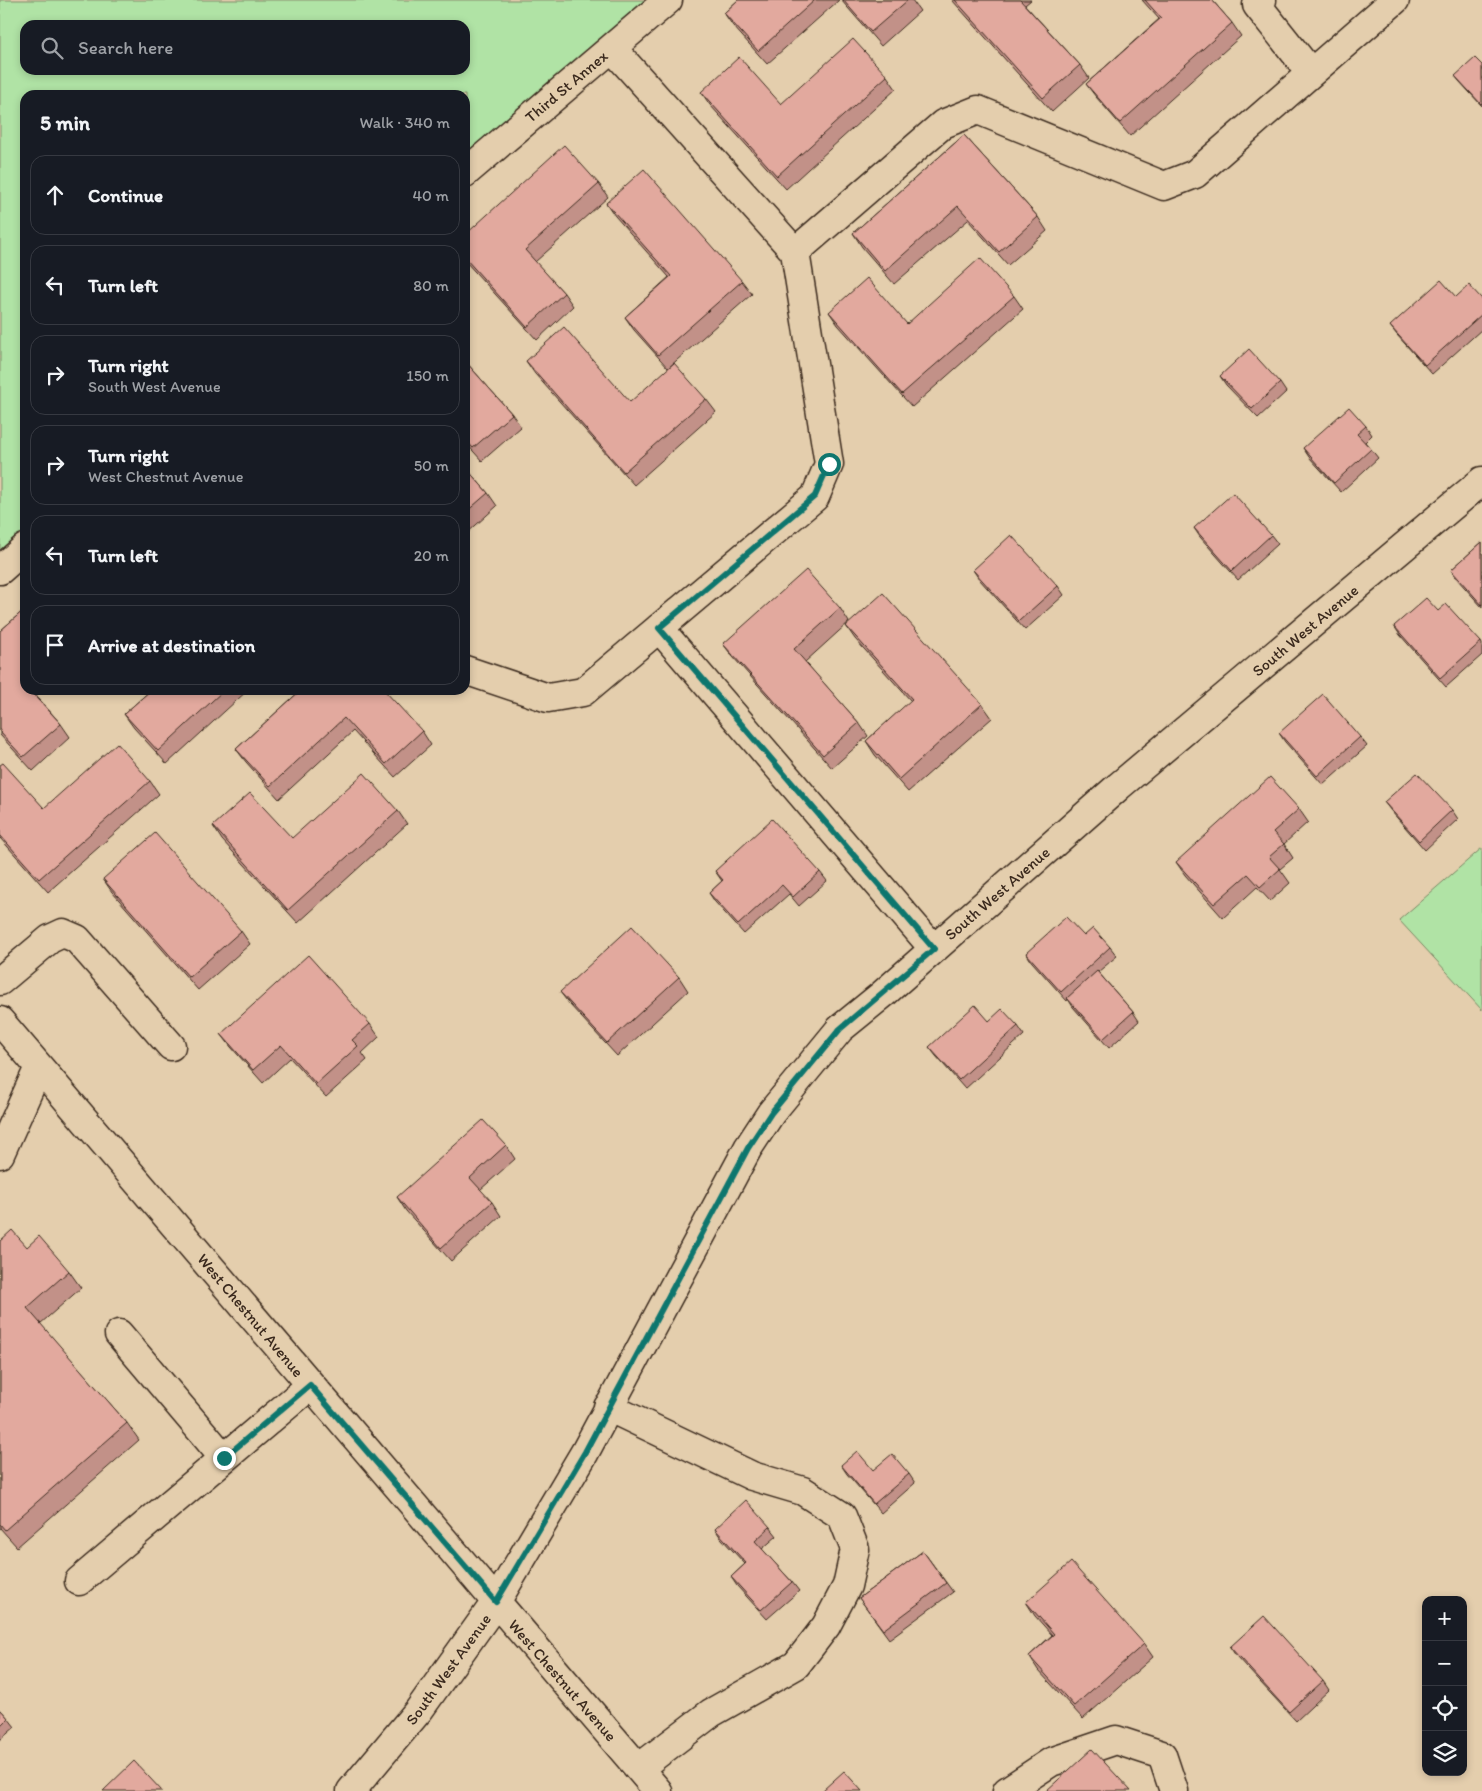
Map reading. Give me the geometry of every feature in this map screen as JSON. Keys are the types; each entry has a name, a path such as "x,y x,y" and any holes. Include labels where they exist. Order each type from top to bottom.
{"street":[{"name":"Third St Annex","path":"470,169 668,0"},
{"path":"1262,0 1257,5 1311,73"},
{"path":"795,252 944,124 978,110 1164,186 1194,174 1395,0"},
{"path":"470,672 548,698 583,692 815,496 829,464 795,252 612,48"},
{"name":"South West Avenue","path":"350,1791 419,1710 496,1602 585,1452 748,1148 771,1113 840,1029 934,949 1118,786 1482,481"},
{"path":"0,570 20,552"},
{"path":"659,628 934,949"},
{"path":"0,981 50,938 63,934 70,936 77,939 171,1046"},
{"name":"West Chestnut Avenue","path":"0,1021 658,1791"},
{"path":"0,1154 39,1067"},
{"path":"119,1334 224,1458"},
{"path":"79,1581 310,1385"},
{"path":"608,1407 752,1476 803,1490 842,1516 855,1549 847,1586 826,1626 796,1665 712,1713 638,1768"},
{"path":"1007,1791 1051,1762 1116,1740 1162,1755 1174,1791"}],"green space":[{"path":"0,0 663,0 470,166 470,90 20,90 20,551 0,569"},
{"path":"1482,848 1482,1010 1399,920"}],"building":[{"path":"738,0 815,0 758,51 724,13"},
{"path":"843,0 908,0 871,32"},
{"path":"955,0 1020,0 1080,65 1043,98"},
{"path":"1145,0 1212,0 1232,23 1120,123 1086,84 1161,18"},
{"path":"853,39 887,76 777,176 701,92 739,57 781,104"},
{"path":"1475,58 1482,65 1481,104 1455,76"},
{"path":"964,135 1038,217 999,252 958,206 885,271 853,233"},
{"path":"564,145 599,184 525,250 564,293 527,327 470,264 470,230"},
{"path":"644,169 742,281 658,355 625,317 671,276 606,203"},
{"path":"980,258 1014,296 902,394 829,312 867,278 907,324"},
{"path":"1441,280 1456,297 1469,285 1482,299 1482,314 1425,365 1390,326"},
{"path":"564,327 630,402 674,363 706,399 624,472 526,361"},
{"path":"1249,349 1280,383 1252,409 1220,376"},
{"path":"470,367 512,414 473,448 470,445"},
{"path":"1349,407 1366,426 1357,434 1371,449 1334,483 1303,448"},
{"path":"470,473 488,493 470,509"},
{"path":"1233,493 1271,535 1232,571 1194,528"},
{"path":"1011,535 1058,586 1019,621 973,570"},
{"path":"1482,542 1482,605 1451,570"},
{"path":"806,570 840,608 794,649 859,723 823,755 723,644"},
{"path":"883,593 982,704 899,779 866,741 912,699 846,626"},
{"path":"1426,598 1438,611 1446,604 1481,642 1440,678 1394,626"},
{"path":"20,613 20,695 35,695 61,724 23,757 0,732 0,631"},
{"path":"1323,694 1360,737 1317,776 1279,733"},
{"path":"145,695 219,695 158,751 124,714"},
{"path":"295,695 389,695 422,731 386,764 344,718 270,786 236,749"},
{"path":"117,743 150,781 39,879 0,835 0,765 3,763 44,808"},
{"path":"364,773 398,811 288,910 213,826 250,793 292,838"},
{"path":"1417,773 1452,810 1419,841 1384,802"},
{"path":"1270,777 1299,809 1273,832 1284,844 1269,857 1280,869 1260,887 1248,874 1214,904 1176,862"},
{"path":"772,819 820,872 793,897 782,885 738,925 709,893 723,880 715,871"},
{"path":"155,833 241,931 189,977 103,879"},
{"path":"1066,917 1084,936 1093,928 1110,947 1061,992 1026,953"},
{"path":"632,926 679,977 607,1043 560,992"},
{"path":"308,955 370,1024 352,1040 358,1046 316,1084 281,1045 253,1070 221,1034"},
{"path":"1097,971 1133,1012 1103,1039 1067,998"},
{"path":"975,1005 989,1021 1002,1009 1018,1026 959,1080 929,1047"},
{"path":"483,1120 506,1145 470,1178 492,1202 441,1248 397,1197"},
{"path":"12,1230 27,1247 39,1236 69,1271 27,1308 127,1423 5,1530 0,1524 0,1241"},
{"path":"857,1451 873,1470 892,1454 909,1474 874,1504 841,1465"},
{"path":"746,1500 770,1527 755,1541 792,1582 761,1610 731,1577 746,1563 715,1529"},
{"path":"923,1551 946,1583 883,1630 859,1598"},
{"path":"1071,1562 1144,1644 1074,1706 1029,1656 1054,1634 1026,1602"},
{"path":"1264,1616 1323,1681 1289,1712 1230,1647"},
{"path":"0,1709 8,1718 0,1726"},
{"path":"1092,1749 1131,1791 1046,1791"},
{"path":"134,1761 162,1791 103,1791"},
{"path":"844,1771 862,1791 823,1790"}],"route":[{"path":"224,1458 310,1385 496,1602 585,1452 748,1148 771,1113 840,1029 934,949 659,628 815,496 829,464"}]}
